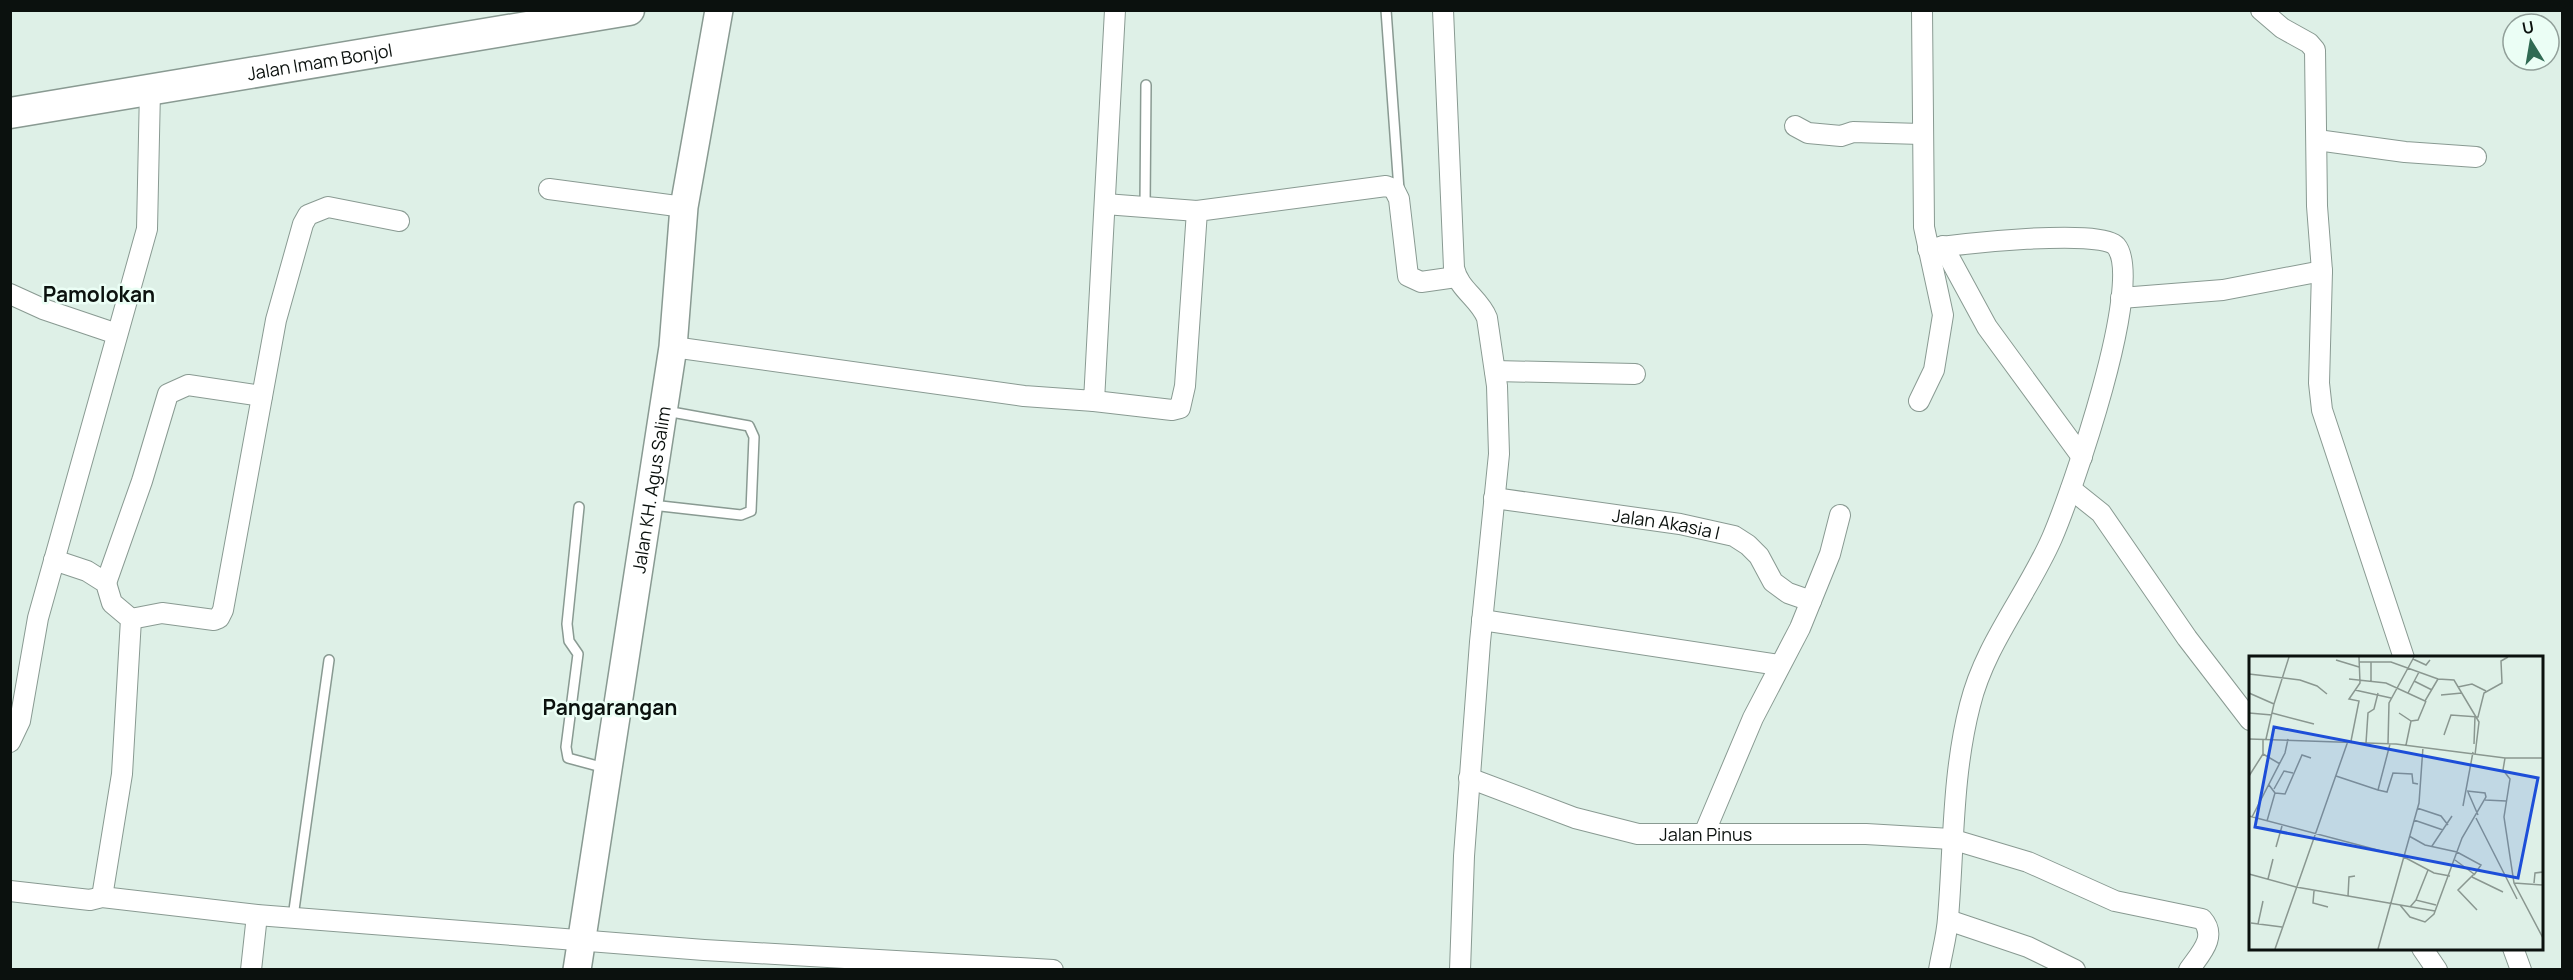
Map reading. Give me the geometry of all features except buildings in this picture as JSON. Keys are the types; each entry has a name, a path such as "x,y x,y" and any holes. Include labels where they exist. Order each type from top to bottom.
{"main road":[{"name":"Jalan Imam Bonjol","path":"10,113 629,10"},
{"name":"Jalan KH. Agus Salim","path":"577,969 673,347 684,207 719,10"}],"street":[{"path":"1094,402 1115,10"},
{"path":"1443,10 1456,277 1459,285 1483,307 1489,328 1499,430 1469,778 1460,969"},
{"path":"1919,402 1934,370 1943,330 1942,300 1921,134 1924,85 1922,10"},
{"path":"2261,10 2282,28 2309,43 2315,50 2317,206 2322,271 2319,383 2322,410 2404,656"},
{"path":"10,742 20,720 38,618 147,229 150,90"},
{"path":"1795,126 1809,134 1840,136 1853,132 1921,134"},
{"path":"2317,141 2405,152 2476,157"},
{"path":"1105,204 1197,211 1386,186 1394,189 1399,199 1408,276 1421,282 1456,277"},
{"path":"549,189 684,207"},
{"path":"262,396 188,385 168,394 142,481 106,583 112,603 132,619 162,614 210,620 219,618 223,610 276,320 303,224 308,215 328,207 399,221"},
{"path":"673,347 1024,396 1172,410 1180,408 1185,386 1197,211"},
{"path":"1935,248 2085,236 2101,238 2115,244 2122,256 2121,298 2116,339 2077,471 2051,540 1984,664 1970,702 1961,745 1951,838 1948,920 1939,969"},
{"path":"1935,248 2077,471 2100,513 2187,638 2249,719"},
{"path":"2121,298 2223,290 2322,271"},
{"path":"10,294 43,309 117,334"},
{"path":"1495,371 1635,374"},
{"name":"Jalan Akasia I","path":"1494,498 1680,524 1734,536 1759,556 1773,582 1788,592 1811,601"},
{"path":"1704,834 1779,665 1800,628 1830,554 1840,515"},
{"path":"54,560 87,571 106,583"},
{"path":"102,897 122,774 132,619"},
{"path":"1482,620 1779,665"},
{"name":"Jalan Pinus","path":"1469,778 1616,830 1638,834 1866,834 1951,838 2028,862 2115,901 2202,919 2209,926 2209,936 2205,947 2189,969"},
{"path":"10,891 90,900 102,897 256,915 581,939 898,966 1053,969"},
{"path":"251,969 256,915"},
{"path":"1948,920 2028,947 2075,969"},
{"path":"2423,950 2437,969"},
{"path":"2514,950 2520,969"}],"lane":[{"path":"1386,10 1399,199"},
{"path":"1145,207 1146,86"},
{"path":"648,504 741,515 750,511 754,437 749,426 663,410"},
{"path":"579,507 567,624 569,641 578,654 566,747 568,758 608,768"},
{"path":"293,917 329,660"}],"district":[{"name":"Pamolokan","path":"99,294"},
{"name":"Pangarangan","path":"610,707"}]}
